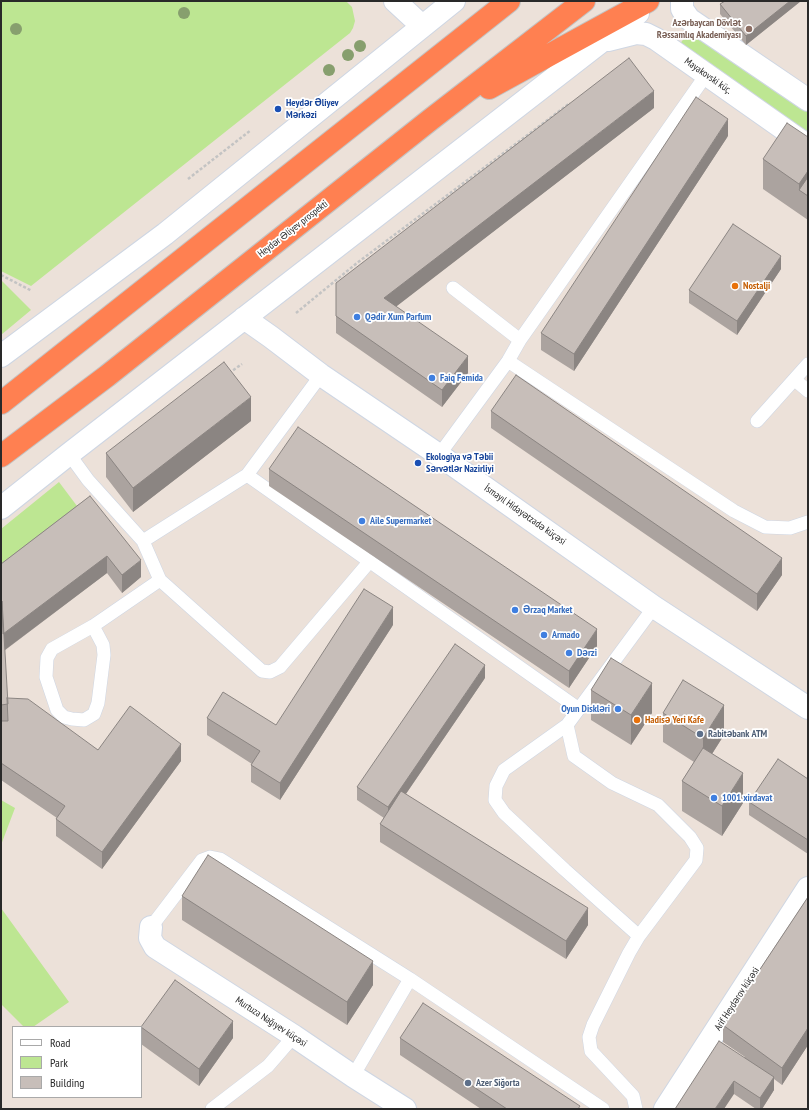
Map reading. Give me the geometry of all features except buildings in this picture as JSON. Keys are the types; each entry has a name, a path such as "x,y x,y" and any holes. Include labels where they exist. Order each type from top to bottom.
{"highway":[{"path":"1,403 509,1"},
{"name":"Heydər Əliyev prospekti","path":"1,456 107,376 430,120 584,1"},
{"path":"430,120 648,1"}],"street":[{"path":"395,1 422,26"},
{"path":"1,356 165,234 454,1"},
{"path":"1,508 68,454 654,1"},
{"path":"682,1 682,9 684,14 689,19 808,100"},
{"name":"Mayakovski küç.","path":"601,42 636,33 646,34 656,39 808,146"},
{"name":"İsmayıl Hidayətzadə küçəsi","path":"244,318 321,375 439,455 654,607 808,708"},
{"name":"Arif Heydərov küçəsi","path":"665,1109 808,888"},
{"name":"Murtuza Nağıyev küçəsi","path":"152,927 150,938 155,947 294,1036 352,1076 382,1103 405,1109"}],"lane":[{"path":"439,455 508,360 520,340 706,75"},
{"path":"453,288 520,340"},
{"path":"508,360 734,511 765,527 790,528 808,522"},
{"path":"757,420 808,364"},
{"path":"143,541 246,475 321,375"},
{"path":"795,380 808,392"},
{"path":"68,454 88,480 143,541 160,580 262,671 270,672 280,667 370,561"},
{"path":"246,475 579,709"},
{"path":"93,626 103,645 104,655 98,702 94,714 84,720 72,719 64,716 57,710 46,677 47,658 52,649 93,626 160,580"},
{"path":"639,936 504,813 495,800 496,786 504,770 567,725 654,607"},
{"path":"567,725 574,756 612,783 658,805 690,837 697,848 696,860 639,936 629,953 593,1025 589,1037 591,1051 633,1096 636,1109"},
{"path":"152,927 202,860 210,857 220,859 410,980 603,1109"},
{"path":"352,1076 410,980"},
{"path":"212,1109 268,1066 294,1036"}],"path":[{"path":"296,314 357,263 573,101"},
{"path":"188,179 251,130"},
{"path":"1,275 32,291"},
{"path":"223,378 242,364"}],"green space":[{"path":"1,1 346,1 352,7 355,21 350,33 31,286 1,271"},
{"path":"691,30 808,110 808,135 678,46"},
{"path":"1,280 31,310 1,335"},
{"path":"59,482 77,506 1,568 1,529"},
{"path":"1,800 15,808 1,845"},
{"path":"1,908 69,1002 34,1026 23,1026 1,1004"}],"place":[{"name":"Azərbaycan Dövlət Rəssamlıq Akademiyası","path":"749,29"},
{"name":"Heydər Əliyev Mərkəzi","path":"278,109"},
{"name":"Nostalji","path":"735,286"},
{"name":"Qədir Xum Parfum","path":"357,317"},
{"name":"Faiq Femida","path":"432,378"},
{"name":"Ekologiya və Təbii Sərvətlər Nazirliyi","path":"418,463"},
{"name":"Aile Supermarket","path":"362,521"},
{"name":"Ərzaq Market","path":"515,610"},
{"name":"Armado","path":"544,635"},
{"name":"Dərzi","path":"569,653"},
{"name":"Oyun Diskləri","path":"618,709"},
{"name":"Hadisə Yeri Kafe","path":"637,720"},
{"name":"Rabitəbank ATM","path":"700,734"},
{"name":"1001 xirdavat","path":"714,798"},
{"name":"Azer Siğorta","path":"468,1083"}]}
